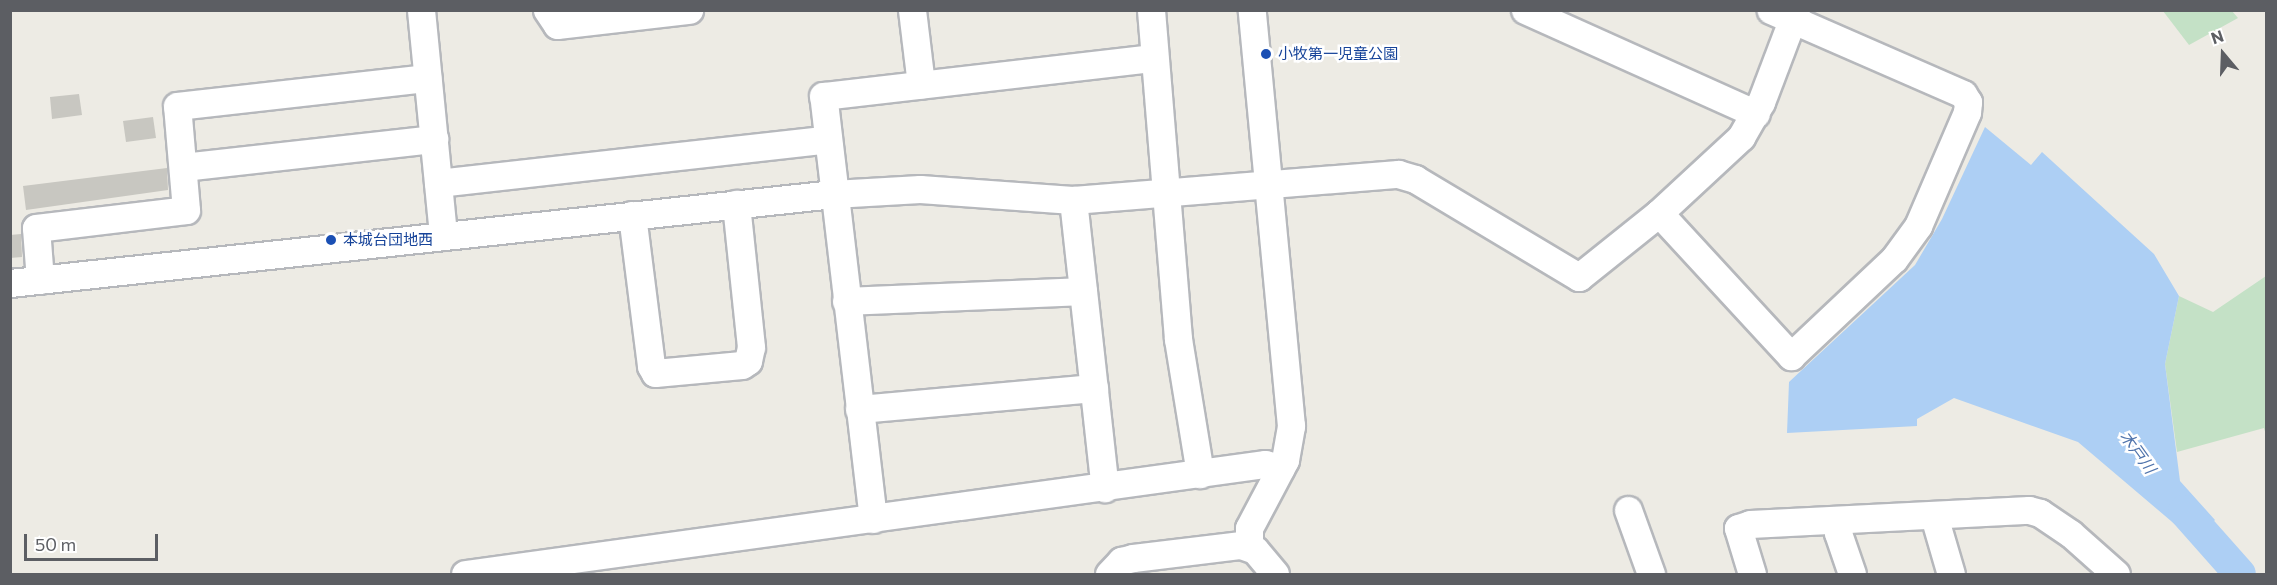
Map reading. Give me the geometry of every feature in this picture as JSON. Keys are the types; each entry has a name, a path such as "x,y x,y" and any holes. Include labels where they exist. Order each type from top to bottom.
{"street":[{"path":"422,10 443,237"},
{"path":"547,10 557,25 689,10"},
{"path":"912,10 921,84"},
{"path":"1151,10 1153,58 1167,192 1178,339 1200,474"},
{"path":"1252,10 1290,426 1280,468 1249,528 1249,546 1275,574"},
{"path":"1525,10 1756,114"},
{"path":"10,283 833,194 920,189 1073,200 1268,182 1375,175 1415,179 1579,277 1659,213 1741,137 1756,114 1786,14 1963,94 1968,102 1918,226 1894,259 1791,356 1659,213"},
{"path":"873,519 823,96 1153,58"},
{"path":"40,280 36,228 186,210 177,106 427,78"},
{"path":"183,167 434,139"},
{"path":"438,183 828,139"},
{"path":"1073,200 1105,488"},
{"path":"632,215 651,366 655,373 742,364 748,361 751,347 736,204"},
{"path":"846,301 1083,291"},
{"path":"859,409 1094,388"},
{"path":"465,574 1105,488 1265,464 1280,468"},
{"path":"1628,510 1651,574"},
{"path":"1752,574 1738,528 1749,524 2040,513 2107,571"},
{"path":"1934,516 1951,574"},
{"path":"1839,520 1838,533 1852,574"},
{"path":"1109,574 1121,561 1133,558 1249,546"}],"green space":[{"path":"2163,11 2232,11 2238,18 2189,45"},
{"path":"2266,276 2266,435 2264,428 2177,452 2165,364 2179,296 2213,312"}],"water":[{"path":"1985,127 2031,165 2042,152 2154,254 2179,296 2165,364 2180,481 2215,520 2211,524 2220,536 2204,549 2078,442 1954,398 1917,419 1917,426 1787,433 1789,382 1915,265 1942,219"}],"building":[{"path":"79,94 82,115 52,119 50,97"},
{"path":"153,117 156,138 126,142 123,121"},
{"path":"167,168 168,190 26,210 23,186"},
{"path":"21,234 22,257 10,258 10,235"}],"waterway":[{"name":"木戸川","path":"2184,511 2240,574"}],"place":[{"name":"小牧第一児童公園","path":"1266,54"},
{"name":"本城台団地西","path":"331,240"}]}
